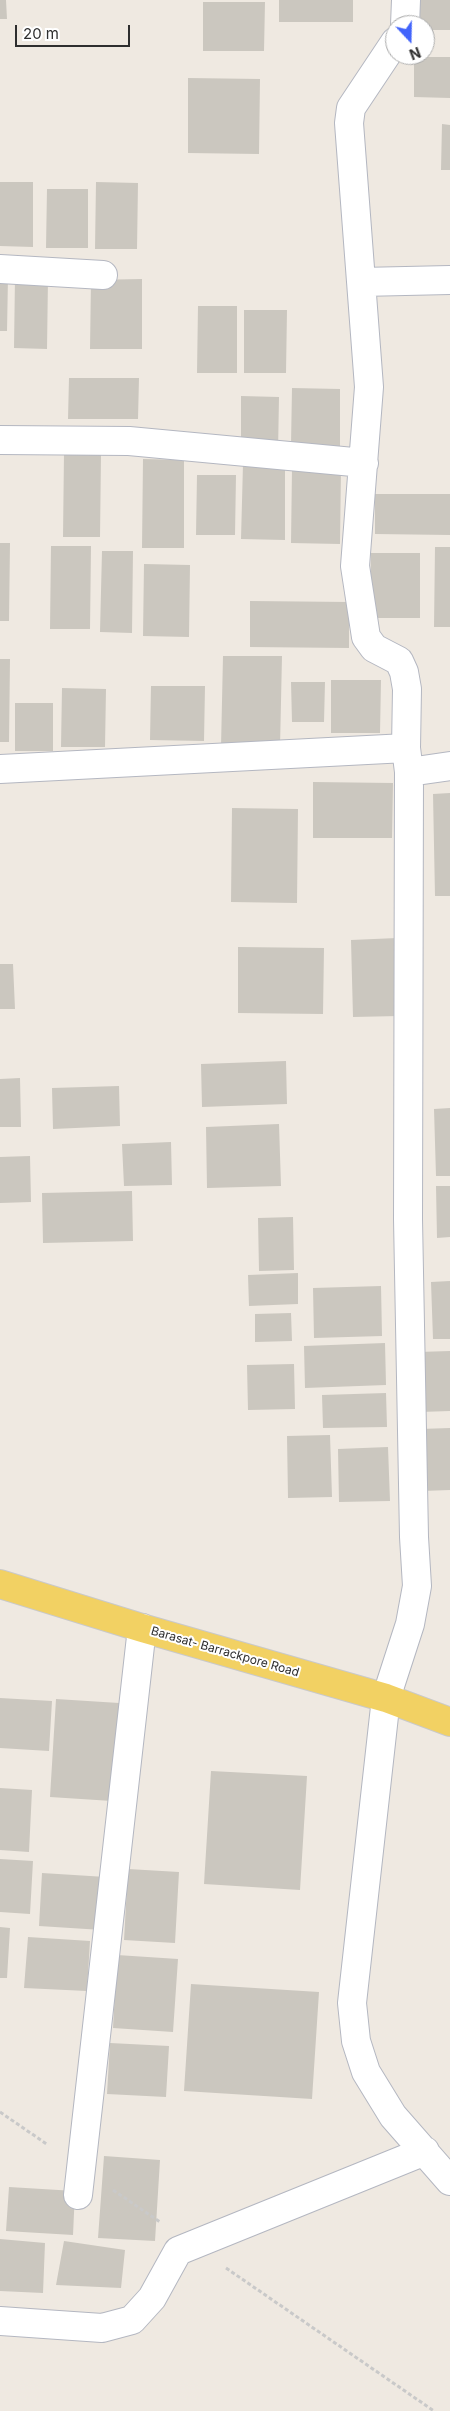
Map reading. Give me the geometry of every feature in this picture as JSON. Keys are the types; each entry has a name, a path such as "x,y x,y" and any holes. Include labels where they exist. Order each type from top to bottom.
{"main road":[{"name":"Barasat- Barrackpore Road","path":"0,1584 142,1628 386,1698 450,1722"}],"street":[{"path":"405,15 406,0"},
{"path":"385,57 351,108 348,124 369,387 356,566 366,637 374,648 400,661 407,690 408,1219 414,1527 417,1586 408,1631 386,1698 352,2003 356,2041 366,2072 393,2116 450,2181"},
{"path":"0,269 103,275"},
{"path":"361,282 450,280"},
{"path":"0,440 129,441 364,463"},
{"path":"0,770 407,760 450,766"},
{"path":"78,2195 142,1628"},
{"path":"0,2320 102,2328 132,2320 152,2298 178,2251 424,2151"}],"building":[{"path":"0,0 6,0 7,19 0,19"},
{"path":"279,0 353,0 353,22 279,22"},
{"path":"420,0 450,0 450,30 435,30 435,15 420,15"},
{"path":"203,2 265,2 264,51 203,51"},
{"path":"435,57 450,57 450,98 414,97 414,65 435,65"},
{"path":"188,78 260,79 259,154 188,153"},
{"path":"442,124 450,125 450,170 441,170"},
{"path":"0,182 33,182 33,247 0,246"},
{"path":"96,182 138,183 137,249 95,249"},
{"path":"47,189 88,189 88,248 46,248"},
{"path":"0,277 8,277 7,331 0,331"},
{"path":"15,277 48,278 47,349 14,348"},
{"path":"142,279 142,349 90,349 91,280"},
{"path":"198,306 237,306 237,373 197,373"},
{"path":"244,310 287,310 286,373 244,373"},
{"path":"69,378 139,378 138,419 68,419"},
{"path":"292,388 340,389 340,446 291,445"},
{"path":"241,396 279,397 278,452 241,451"},
{"path":"64,453 101,454 100,537 63,537"},
{"path":"143,459 184,460 184,548 142,548"},
{"path":"243,464 285,465 285,540 241,539"},
{"path":"292,468 341,468 340,544 291,543"},
{"path":"197,475 236,475 235,535 196,535"},
{"path":"375,494 450,494 450,535 375,534"},
{"path":"0,543 10,543 9,621 0,621"},
{"path":"51,546 91,546 90,629 50,629"},
{"path":"435,547 450,547 450,627 434,627"},
{"path":"102,551 133,551 132,633 100,632"},
{"path":"371,553 420,553 420,618 370,618"},
{"path":"144,564 190,565 189,637 143,636"},
{"path":"250,601 349,602 349,648 250,647"},
{"path":"223,656 282,656 280,747 221,747"},
{"path":"0,659 10,659 9,742 0,742"},
{"path":"331,680 381,680 380,733 331,733"},
{"path":"291,682 325,682 324,722 292,722"},
{"path":"151,686 205,686 204,741 150,740"},
{"path":"62,688 106,689 105,747 61,747"},
{"path":"15,703 53,703 53,751 15,751"},
{"path":"313,782 393,783 392,838 313,838"},
{"path":"450,793 450,896 435,896 433,794"},
{"path":"232,808 298,809 297,903 231,902"},
{"path":"397,938 399,1016 353,1017 351,940"},
{"path":"238,947 324,948 323,1014 238,1013"},
{"path":"0,964 13,964 15,1009 0,1009"},
{"path":"286,1061 287,1104 202,1107 201,1064"},
{"path":"20,1078 21,1127 0,1127 0,1079"},
{"path":"119,1086 120,1126 53,1129 52,1088"},
{"path":"450,1108 450,1176 436,1176 434,1109"},
{"path":"279,1124 281,1186 207,1188 206,1127"},
{"path":"171,1142 172,1185 124,1186 122,1144"},
{"path":"30,1156 31,1202 0,1203 0,1157"},
{"path":"436,1186 450,1186 450,1237 437,1238"},
{"path":"132,1191 133,1241 43,1243 42,1193"},
{"path":"293,1217 294,1270 259,1271 258,1218"},
{"path":"298,1273 298,1304 249,1306 248,1275"},
{"path":"450,1281 450,1339 433,1339 431,1282"},
{"path":"381,1286 382,1336 314,1338 313,1288"},
{"path":"291,1313 292,1341 255,1342 255,1314"},
{"path":"385,1343 386,1385 305,1388 304,1346"},
{"path":"450,1351 450,1411 420,1412 418,1352"},
{"path":"294,1364 295,1409 248,1410 247,1365"},
{"path":"386,1393 387,1427 323,1428 322,1395"},
{"path":"450,1428 450,1490 422,1491 420,1429"},
{"path":"330,1435 332,1497 288,1498 287,1436"},
{"path":"388,1447 390,1501 339,1502 338,1449"},
{"path":"0,1698 52,1701 49,1751 0,1748"},
{"path":"56,1699 119,1703 112,1801 50,1797"},
{"path":"211,1771 307,1776 300,1890 204,1884"},
{"path":"0,1788 32,1790 29,1852 0,1850"},
{"path":"0,1859 33,1861 30,1914 0,1912"},
{"path":"128,1869 179,1872 175,1943 124,1940"},
{"path":"42,1873 106,1877 102,1930 39,1926"},
{"path":"0,1927 10,1928 7,1978 0,1978"},
{"path":"28,1937 90,1941 87,1991 24,1988"},
{"path":"117,1955 178,1959 173,2032 113,2028"},
{"path":"191,1984 319,1992 312,2099 184,2091"},
{"path":"110,2043 169,2046 166,2097 107,2094"},
{"path":"104,2156 160,2160 155,2241 98,2238"},
{"path":"9,2187 75,2191 73,2235 6,2231"},
{"path":"0,2239 45,2243 43,2293 0,2291"},
{"path":"64,2241 125,2250 121,2288 56,2285"}]}
